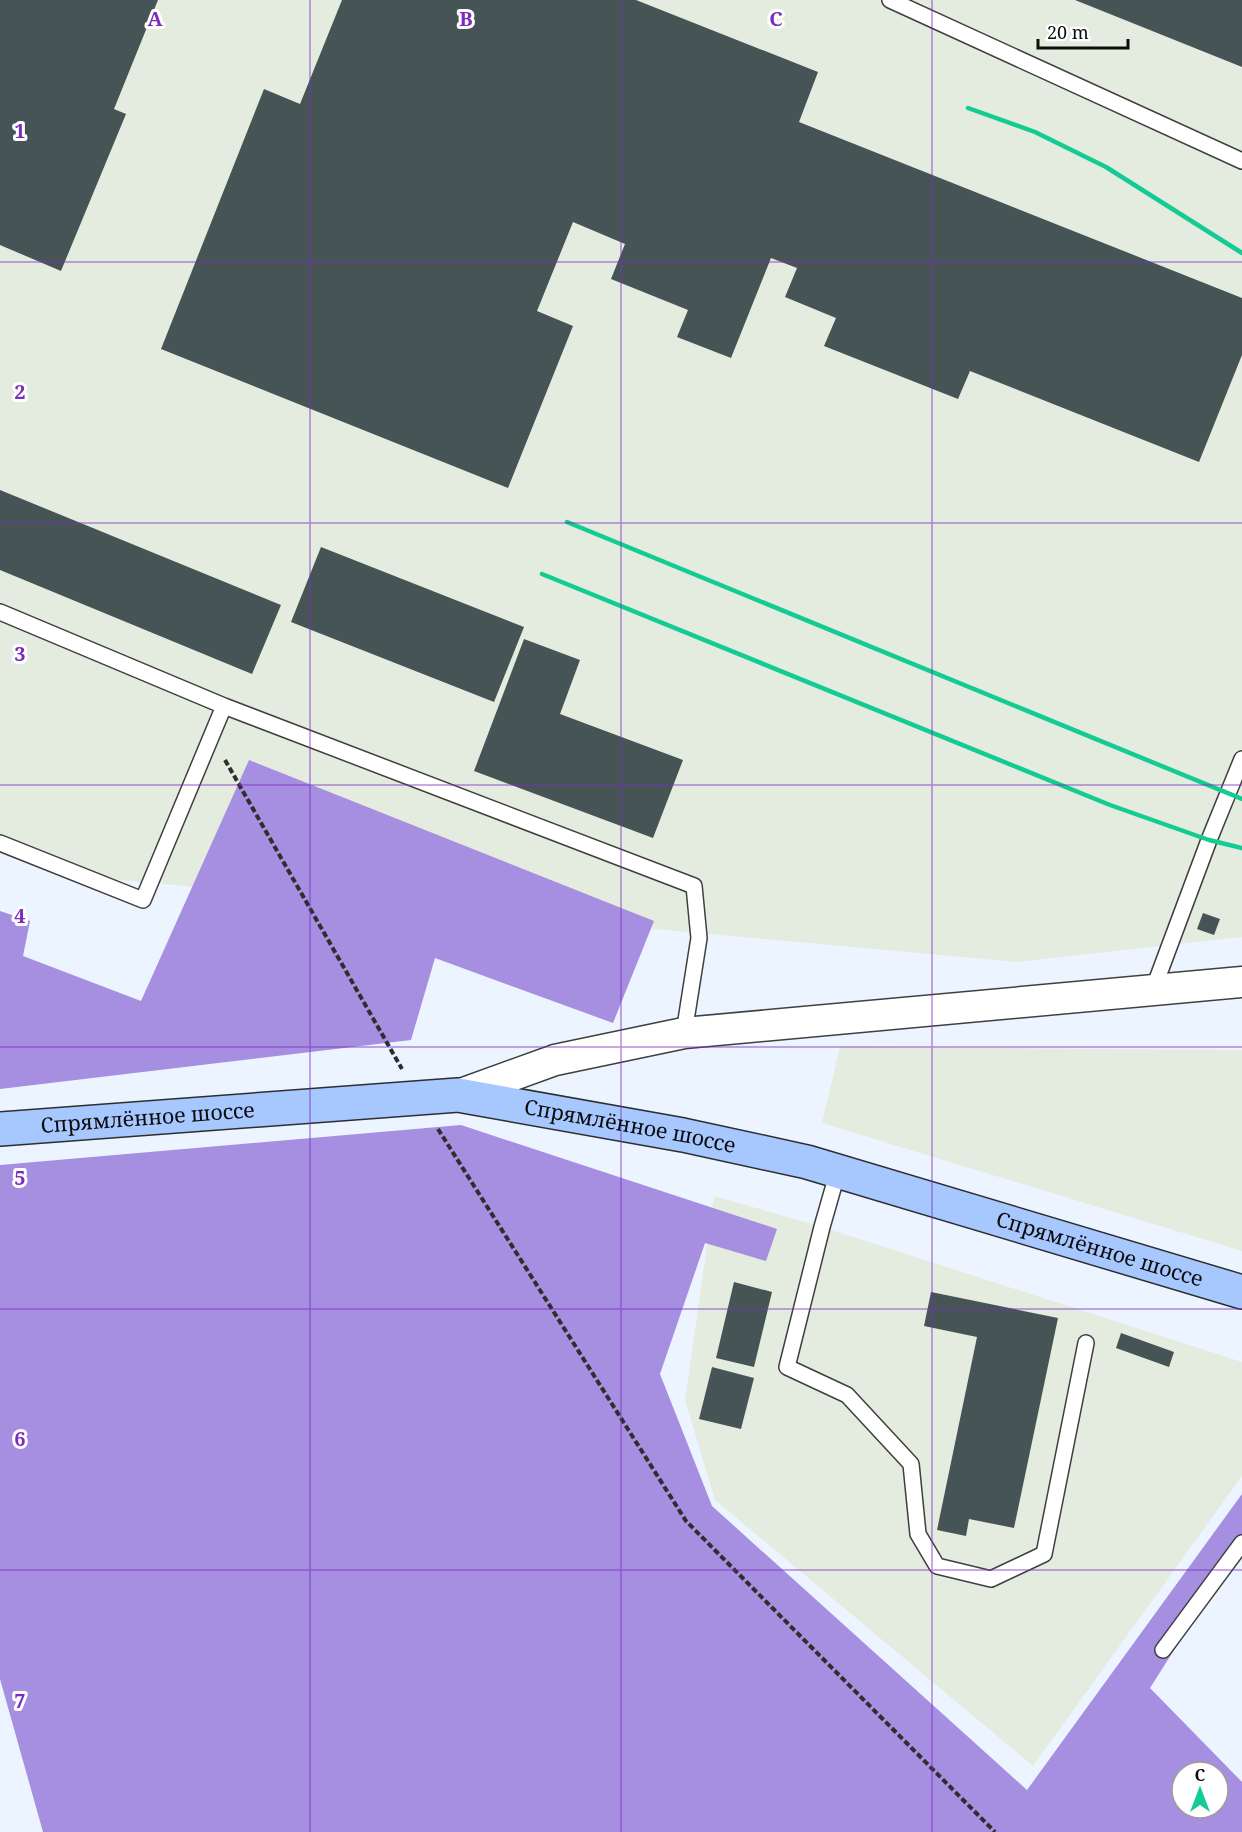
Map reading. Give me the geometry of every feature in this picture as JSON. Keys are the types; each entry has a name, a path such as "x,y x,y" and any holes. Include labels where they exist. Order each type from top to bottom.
{"main road":[{"name":"Спрямлённое шоссе","path":"0,1129 458,1095 683,1135 807,1162 1242,1292"}],"street":[{"path":"458,1095 555,1060 684,1033 1242,981"}],"lane":[{"path":"890,0 1242,161"},
{"path":"0,612 225,706 694,886 699,938 684,1033"},
{"path":"0,843 143,900 225,706"},
{"path":"1153,990 1242,759"},
{"path":"838,1172 787,1367 847,1395 911,1464 918,1534 937,1566 991,1579 1044,1554 1086,1343"},
{"path":"1163,1650 1242,1543"}],"path":[{"path":"212,737 419,1098 686,1521 995,1832"}],"shaded area":[{"path":"0,0 1242,0 1242,937 1017,962 87,877 0,844"},
{"path":"249,760 654,921 613,1023 435,958 411,1040 0,1089 0,911 30,921 23,956 141,1001"},
{"path":"840,1047 1242,1050 1242,1251 822,1123"},
{"path":"461,1125 777,1229 766,1261 705,1243 660,1374 712,1506 1027,1790 1242,1494 1242,1543 1150,1688 1220,1760 1170,1760 1170,1820 1230,1820 1230,1770 1242,1782 1242,1832 43,1832 0,1679 0,1165"},
{"path":"714,1196 822,1227 1242,1362 1242,1476 1033,1766 715,1500 685,1400"}],"building":[{"path":"0,0 158,0 114,109 126,114 61,271 0,245"},
{"path":"342,0 636,0 818,72 799,122 1242,298 1242,355 1199,462 970,371 958,399 824,346 836,318 785,297 797,268 771,258 731,358 677,337 688,310 611,279 625,244 573,222 537,311 573,326 508,488 161,349 264,89 300,104"},
{"path":"1075,0 1242,0 1242,67"},
{"path":"0,490 281,605 252,674 0,570"},
{"path":"321,547 524,627 494,702 291,622"},
{"path":"524,639 580,660 560,714 683,760 653,838 474,771"},
{"path":"1203,913 1220,919 1214,935 1197,929"},
{"path":"734,1282 772,1292 754,1367 716,1358"},
{"path":"931,1292 1058,1318 1014,1528 969,1519 966,1536 937,1530 977,1337 924,1326"},
{"path":"1121,1333 1174,1352 1169,1367 1116,1348"},
{"path":"712,1367 754,1378 741,1429 699,1419"}],"railway":[{"path":"968,108 1035,132 1106,167 1242,253"},
{"path":"567,522 1242,799"},
{"path":"542,574 1110,805 1209,840 1242,848"}]}
